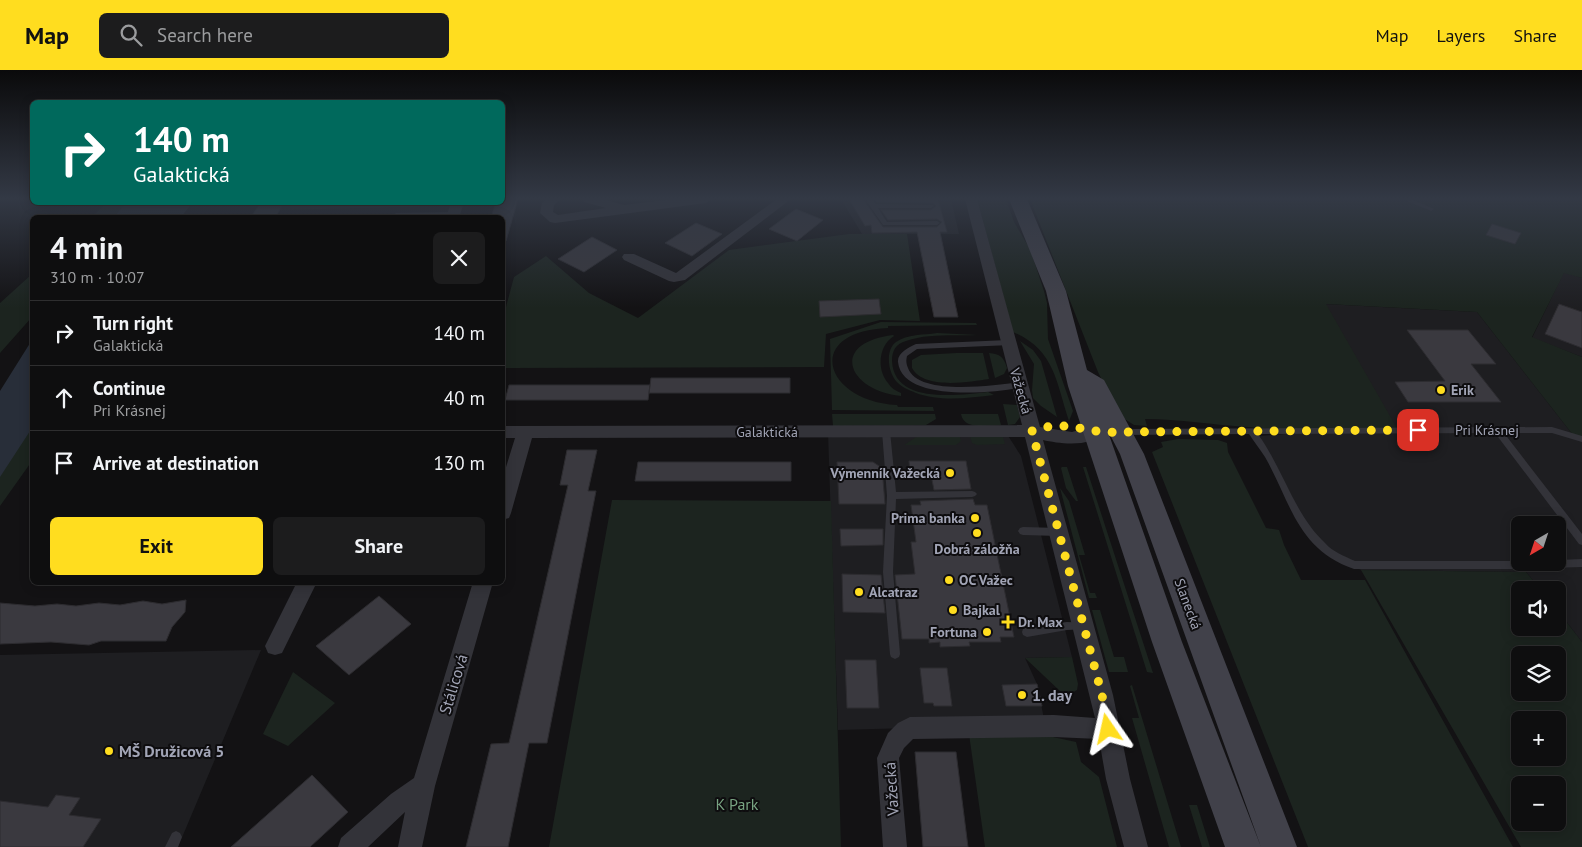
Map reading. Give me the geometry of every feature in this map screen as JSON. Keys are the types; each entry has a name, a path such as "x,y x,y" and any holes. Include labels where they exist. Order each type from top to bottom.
{"main road":[{"name":"Slanecká","path":"1033,235 1056,291 1078,373 1108,432 1167,642 1242,847"},
{"name":"Slanecká","path":"1108,432 1132,454 1279,847"}],"street":[{"path":"629,257 674,278 680,276 736,235"},
{"name":"Važecká","path":"980,235 1102,695 1118,779 1136,847"},
{"name":"Galaktická","path":"505,432 1032,431 1059,438 1082,437 1108,432"},
{"path":"505,502 525,432"},
{"path":"275,646 305,585"},
{"name":"Stálicová","path":"410,847 423,786 483,585"},
{"name":"Važecká","path":"895,847 888,758 892,744 900,734 910,728 1054,726 1108,729"},
{"path":"350,847 399,802 423,786"}],"lane":[{"path":"1008,343 916,347 906,352 902,358 903,370 905,375 914,382 934,388 1020,385"},
{"path":"1497,430 1582,541"},
{"name":"Pri Krásnej","path":"1108,432 1552,430 1582,439"},
{"path":"886,431 892,496 888,572 895,654"},
{"path":"1251,431 1269,456 1287,496 1312,538 1329,554 1342,561 1354,565 1520,566 1582,563"},
{"path":"892,496 972,494"},
{"path":"1023,531 1059,532"},
{"path":"1027,632 1067,626 1084,626"}],"shaded area":[{"path":"1564,272 1582,278 1582,357 1532,338"},
{"path":"1325,304 1477,312 1573,435 1582,439 1582,642 1566,621 1566,581 1534,581 1526,572 1361,570 1329,554 1287,496 1260,436 1323,431"},
{"path":"30,343 30,431 0,477 0,391"},
{"path":"1005,431 1021,456 1072,657 1025,658 1037,684 1044,719 910,728 838,730 828,432"},
{"name":"MŠ Družicová 5","path":"261,650 178,847 0,847 0,655"}],"green space":[{"path":"840,235 907,235 920,321 880,320 826,334 824,367 505,368 505,311 514,277 546,256 589,293 638,318 729,250"},
{"path":"987,235 1022,235 1030,249 1047,303 1048,339 1073,411 1069,421 1057,380 1046,358 1027,339 1013,332"},
{"path":"1044,235 1582,235 1582,278 1564,273 1532,337 1582,357 1582,439 1573,435 1477,312 1326,304 1398,430 1286,429 1145,419 1147,426 1134,425 1120,416 1098,372"},
{"path":"30,276 30,319 0,353 0,303"},
{"path":"881,322 976,323 977,325 888,326 888,328 861,332 843,341 834,353 833,366 839,380 852,392 872,401 897,405 898,407 933,407 934,411 832,410 830,339"},
{"path":"937,333 978,335 942,335 914,338 897,346 892,361 896,375 904,385 916,391 930,394 961,395 988,392 994,395 935,398 913,392 896,381 891,372 889,355 896,342 905,337"},
{"path":"893,335 882,351 881,364 884,377 889,385 901,393 901,396 883,392 868,385 858,376 853,366 853,356 860,347 873,340"},
{"path":"1020,341 1033,350 1041,361 1057,417 1033,398 1034,364"},
{"path":"983,353 989,379 959,383 936,382 918,375 912,368 912,360 921,355"},
{"path":"989,353 999,355 1003,359 1007,368 1004,374 995,378"},
{"path":"1003,404 1017,405 1020,417 1015,424 1008,425"},
{"path":"832,414 935,414 936,419 926,425 833,426"},
{"path":"961,414 998,414 1001,425 972,425 963,419"},
{"path":"30,429 30,464 0,506 0,468"},
{"path":"918,436 960,437 961,441 956,445 904,445"},
{"path":"970,436 1003,437 1005,444 977,445 972,443"},
{"path":"1178,439 1218,440 1227,443 1228,452 1266,528 1279,530 1301,580 1365,580 1513,847 1308,847 1152,452 1163,447 1161,442"},
{"path":"1062,467 1067,467 1078,501 1066,488"},
{"path":"1083,467 1086,467 1153,673 1147,672"},
{"path":"1060,488 1069,501 1085,555 1079,555 1090,593 1095,593 1097,598 1089,598"},
{"name":"K Park","path":"612,500 831,501 841,847 549,847"},
{"path":"1361,570 1526,572 1534,581 1511,581 1511,636 1566,636 1566,621 1582,642 1582,847 1521,847 1512,831 1566,831 1566,776 1511,776 1511,830"},
{"path":"1092,610 1100,610 1114,657 1124,657 1128,672 1109,672"},
{"path":"1072,657 1078,684 1077,690 1070,694 1061,692 1025,658"},
{"path":"293,672 335,703 288,746 263,734"},
{"path":"1132,685 1181,847 1169,847 1132,718 1139,718 1130,686"},
{"path":"968,727 1053,737 1076,742 1081,762 1099,777 1117,847 985,847"},
{"path":"1189,805 1197,805 1210,847 1202,847"}],"building":[{"path":"677,235 720,235 692,256 665,243"},
{"path":"784,235 804,235 797,241"},
{"path":"918,235 941,235 958,317 934,317"},
{"path":"1487,235 1520,235 1515,244"},
{"path":"592,237 617,250 584,272 558,259"},
{"path":"879,299 881,314 820,317 819,301"},
{"path":"1559,304 1582,312 1582,348 1545,334"},
{"path":"1407,330 1468,330 1496,364 1471,364 1501,402 1408,402 1395,382 1445,381"},
{"path":"651,378 790,378 790,393 649,393"},
{"path":"509,385 650,385 648,400 505,400"},
{"path":"567,450 597,450 588,491 596,491 547,743 529,743 508,847 466,847 491,744 509,743 568,485 560,485"},
{"name":"Výmenník Važecká","path":"909,461 966,461 971,489 934,490 931,475 910,475"},
{"path":"638,462 791,462 791,481 635,481"},
{"path":"837,462 873,462 882,468 885,504 839,504"},
{"name":"OC Važec","path":"973,499 975,505 987,505 1014,637 1000,637 1001,642 969,642 970,646 940,647 940,642 929,643 929,639 902,639 895,575 915,574 911,542 916,542 911,505 921,505 920,501"},
{"path":"840,529 883,529 883,545 841,546"},
{"path":"842,574 881,575 885,613 843,612"},
{"path":"379,596 411,624 349,675 316,646"},
{"path":"186,600 185,612 172,627 166,641 101,641 89,645 51,642 0,644 0,603 35,606 57,604 76,606 99,603 120,605 143,601 162,604"},
{"path":"845,660 876,660 879,708 847,708"},
{"path":"920,668 947,668 952,706 934,706 933,703 924,703"},
{"name":"1. day","path":"1037,684 1042,706 1006,706 1002,685"},
{"path":"915,752 956,752 968,847 923,847"},
{"path":"312,775 348,812 310,847 231,847"},
{"path":"56,795 80,798 69,815 101,819 83,847 0,847 0,801 48,807"}],"place":[{"name":"Erik","path":"1441,390"},
{"name":"Výmenník Važecká","path":"950,473"},
{"name":"Prima banka","path":"975,518"},
{"name":"Dobrá záložňa","path":"977,533"},
{"name":"OC Važec","path":"949,580"},
{"name":"Alcatraz","path":"859,592"},
{"name":"Bajkal","path":"953,610"},
{"name":"Dr. Max","path":"1008,622"},
{"name":"Fortuna","path":"987,632"},
{"name":"1. day","path":"1022,695"},
{"name":"MŠ Družicová 5","path":"109,751"}],"route":[{"path":"1108,729 1102,695 1032,431 1046,426 1069,426 1095,431 1121,432 1418,430"}]}
